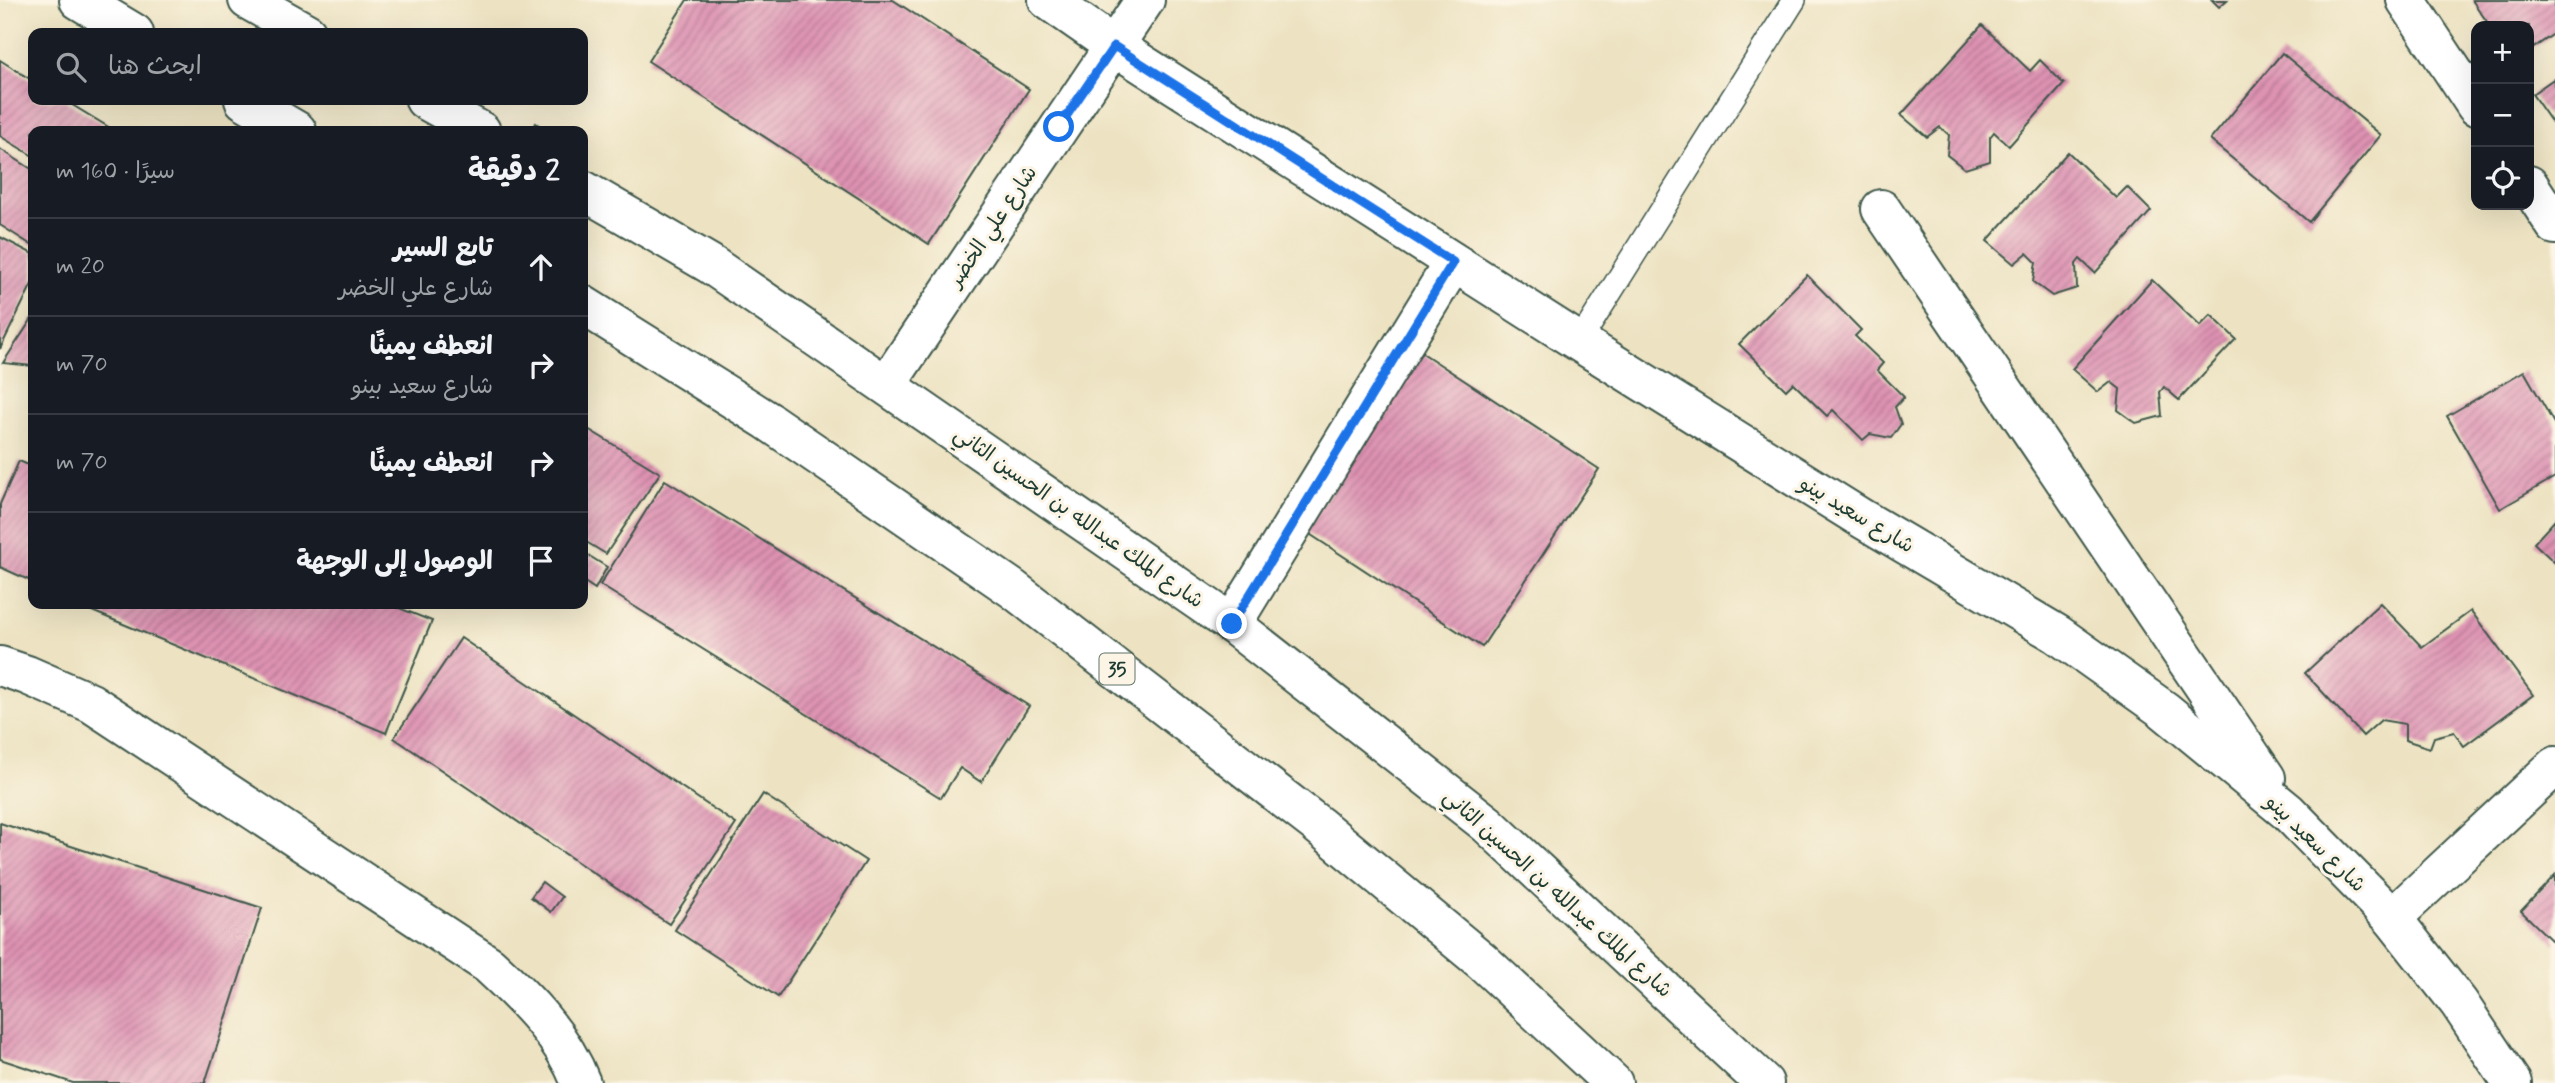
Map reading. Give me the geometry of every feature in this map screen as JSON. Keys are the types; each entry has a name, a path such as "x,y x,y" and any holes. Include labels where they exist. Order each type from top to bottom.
{"main road":[{"path":"79,0 126,28"},
{"path":"248,0 298,28"},
{"name":"شارع سعيد بينو","path":"1048,0 1114,46 1579,342 1861,518 2057,634 2164,710 2288,812 2392,918 2459,1003 2512,1083"},
{"name":"شارع علي الخضر","path":"887,384 1144,0"},
{"path":"2406,0 2471,98"},
{"path":"253,105 288,126"},
{"path":"434,105 472,126"},
{"name":"شارع الملك عبدالله بن الحسين الثاني","path":"588,193 710,264 1232,624 1487,824 1764,1083"},
{"path":"2534,194 2555,225"},
{"path":"1881,209 2288,812"},
{"path":"1232,624 1453,262"},
{"name":"35","path":"588,308 768,421 1013,589 1329,834 1482,961 1613,1083"},
{"path":"0,666 91,703 489,965 531,1004 573,1064 581,1083"},
{"path":"2392,918 2555,766"}],"lane":[{"path":"1579,342 1794,0"}],"building":[{"path":"687,0 893,0 1029,89 929,244 648,61"},
{"path":"2212,0 2227,0 2219,7"},
{"path":"2472,0 2555,0 2555,33 2534,48 2534,21 2487,21"},
{"path":"1982,25 2030,71 2040,60 2064,84 2009,146 1994,132 1990,137 1990,161 1965,169 1947,155 1949,135 1940,127 1927,137 1901,115"},
{"path":"2282,53 2381,135 2309,222 2210,140"},
{"path":"0,60 28,78 28,105 72,105 107,126 28,126 28,153 0,136"},
{"path":"2555,78 2555,127 2534,97 2534,93"},
{"path":"0,149 28,167 28,243 0,225"},
{"path":"2068,152 2116,198 2127,187 2151,211 2095,273 2080,259 2076,264 2077,288 2052,296 2033,282 2036,262 2027,253 2014,264 1987,241"},
{"path":"0,237 28,251 28,292 0,349"},
{"path":"1807,275 1861,330 1855,336 1883,363 1877,370 1904,397 1895,407 1901,424 1891,438 1870,434 1863,440 1833,410 1827,416 1793,383 1786,390 1739,344"},
{"path":"2152,280 2200,326 2211,315 2236,339 2179,400 2164,387 2160,392 2162,416 2136,423 2118,410 2120,389 2111,382 2098,392 2072,369"},
{"path":"28,325 28,366 3,363"},
{"path":"1421,352 1599,469 1482,647 1305,531"},
{"path":"2524,371 2555,425 2555,477 2500,509 2447,416"},
{"path":"588,429 660,473 606,554 588,543"},
{"path":"19,461 28,465 28,580 0,567 0,504"},
{"path":"665,480 1029,706 981,782 960,768 941,798 600,585"},
{"path":"2555,520 2555,563 2534,543"},
{"path":"588,555 607,567 595,589 588,584"},
{"path":"2380,603 2422,647 2471,611 2533,695 2464,746 2454,732 2434,737 2430,748 2405,740 2405,724 2381,720 2363,736 2305,673"},
{"path":"87,609 402,609 432,621 386,733"},
{"path":"461,638 736,824 669,924 394,738"},
{"path":"763,794 866,861 778,997 675,930"},
{"path":"0,823 262,908 205,1083 73,1083 0,1059"},
{"path":"2555,875 2555,944 2521,911"},
{"path":"542,882 562,897 551,912 531,897"}],"route":[{"path":"1059,127 1114,46 1453,262 1232,624"}]}
